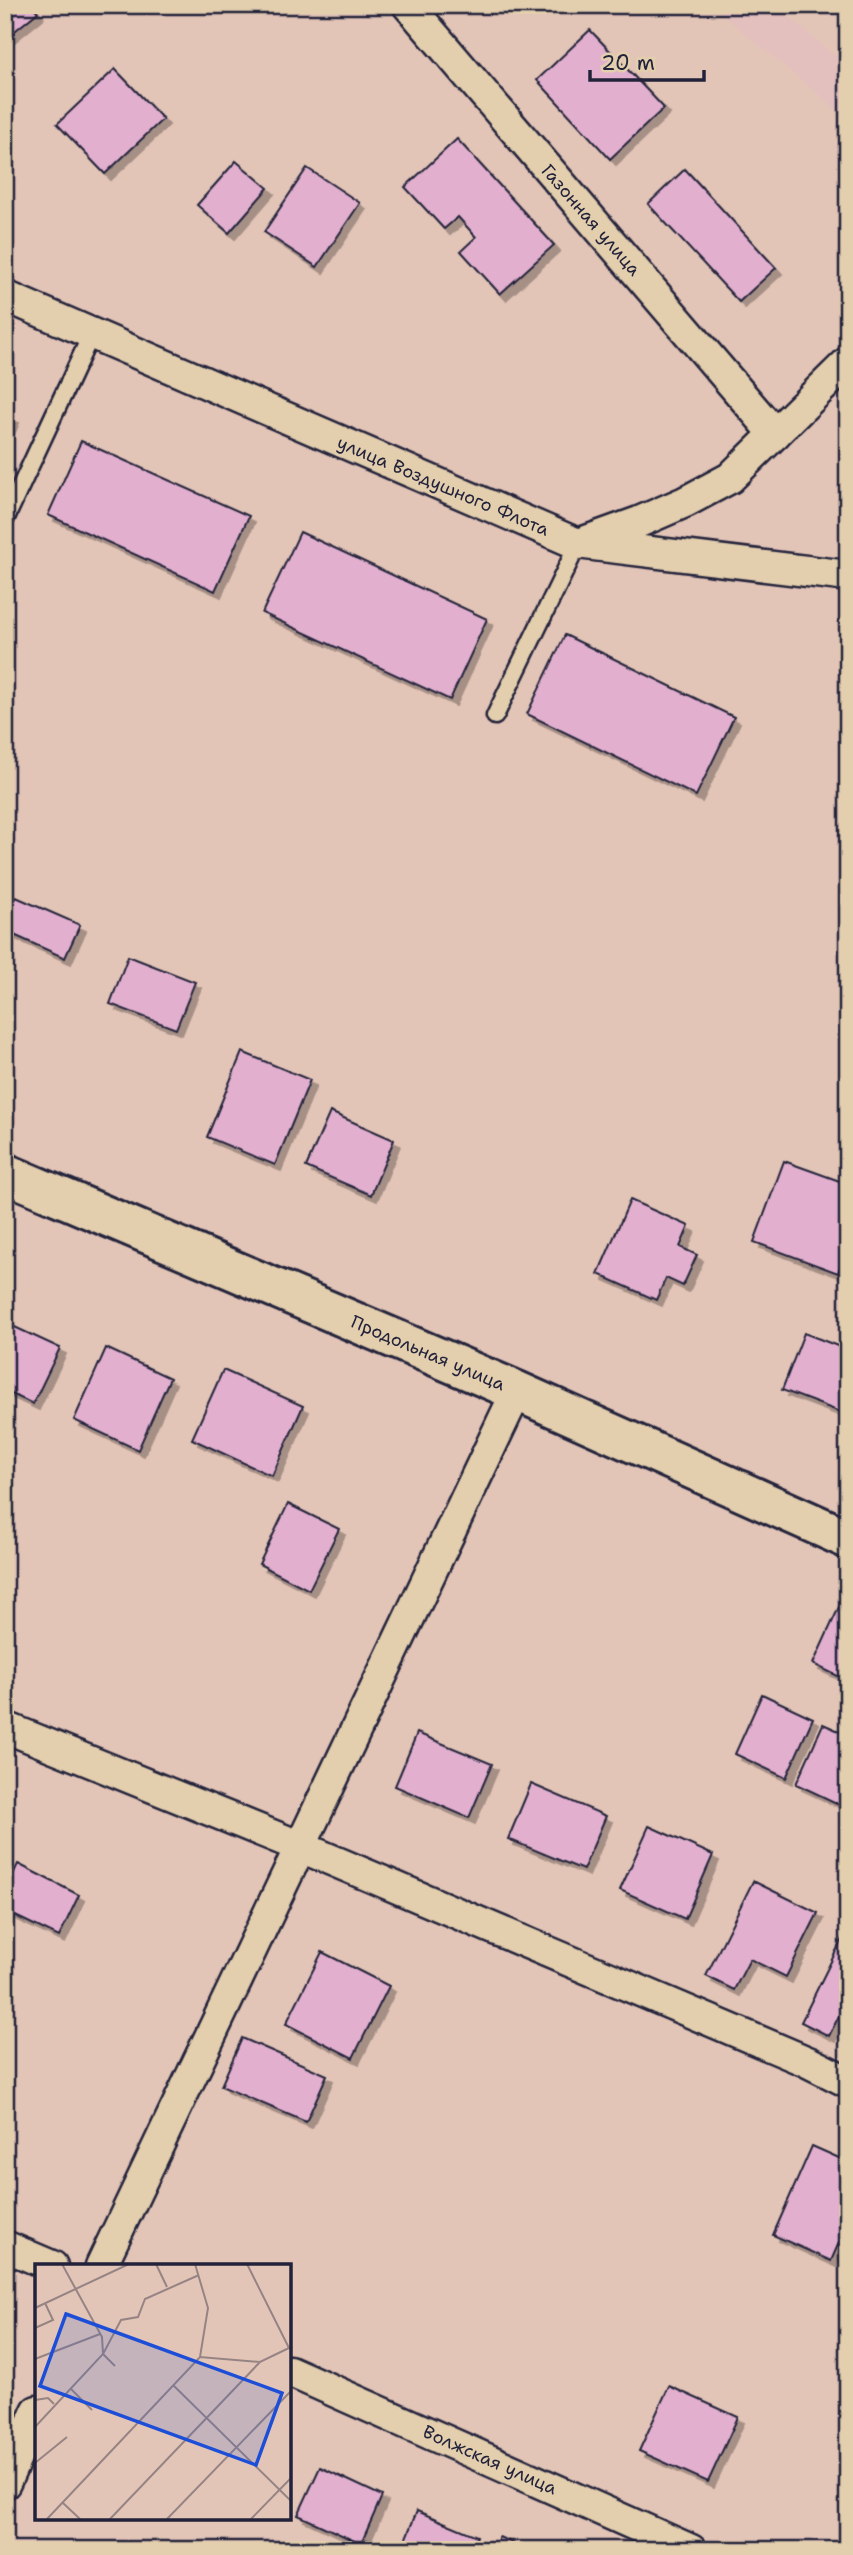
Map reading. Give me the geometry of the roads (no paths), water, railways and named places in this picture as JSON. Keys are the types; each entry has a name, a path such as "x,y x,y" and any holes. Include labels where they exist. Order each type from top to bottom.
{"street":[{"name":"Газонная улица","path":"408,5 775,434"},
{"name":"улица Воздушного Флота","path":"5,296 578,544 848,576"},
{"path":"578,544 639,522 730,478 848,362"},
{"name":"Продольная улица","path":"5,1174 517,1391 848,1539"},
{"path":"102,2264 517,1391"},
{"path":"5,1727 301,1847 795,2056 848,2082"},
{"path":"5,2246 47,2264"},
{"name":"Волжская улица","path":"290,2371 691,2550"},
{"path":"5,2483 35,2416"}],"lane":[{"path":"5,520 91,335"},
{"path":"495,716 578,544"}]}
